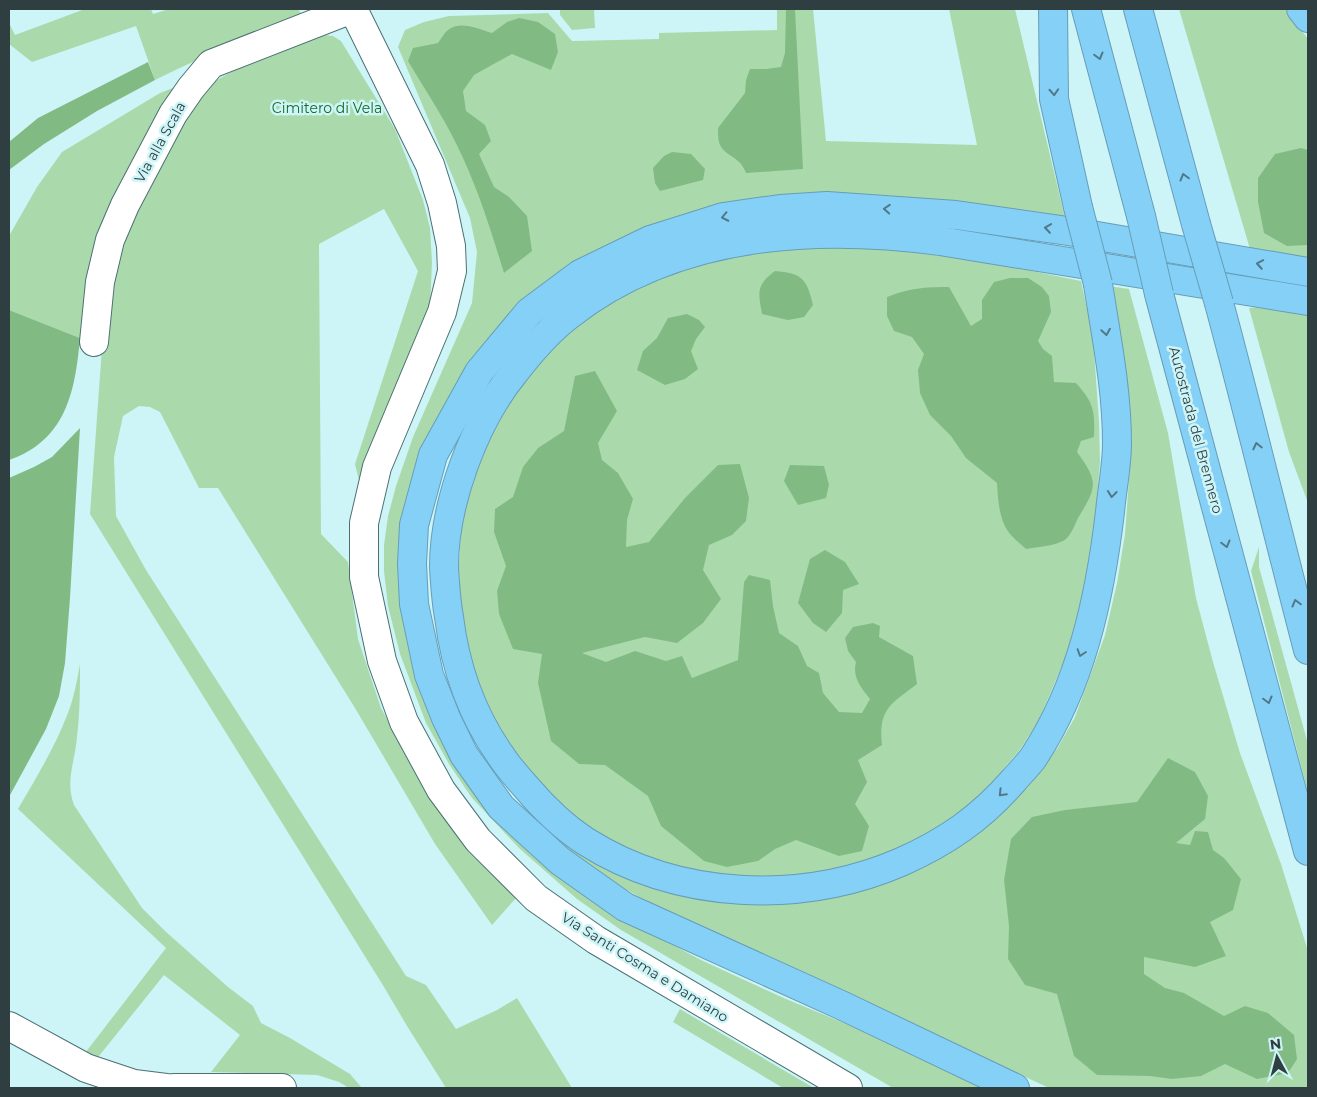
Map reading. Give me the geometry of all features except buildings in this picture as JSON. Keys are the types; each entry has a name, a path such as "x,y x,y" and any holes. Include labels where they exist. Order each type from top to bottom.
{"highway":[{"path":"1053,9 1054,99 1078,207 1098,284 1114,392 1117,446 1104,563 1090,625 1074,675 1056,716 1031,760 1001,794 967,826 937,845 877,872 821,886 775,891 719,889 671,878 626,863 583,840 545,809 502,759 482,727 458,664 450,629 446,598 444,563 448,521 474,440 495,398 537,344 567,316 613,285 668,260 726,243 792,234 843,233 894,235 940,241 1308,301"},
{"name":"Autostrada del Brennero","path":"1086,9 1142,216 1159,294 1308,851"},
{"path":"1138,9 1255,435 1308,650"},
{"path":"1301,9 1308,18"},
{"path":"1016,1088 842,1005 625,907 560,861 501,807 464,755 446,718 428,675 414,604 412,564 414,525 433,455 480,372 529,312 580,274 650,240 723,217 780,209 827,206 956,215 1068,231 1308,272"}],"street":[{"name":"Via alla Scala","path":"94,342 100,282 110,240 125,204 173,114 191,88 211,64 352,9"},
{"name":"Via Santi Cosma e Damiano","path":"352,9 430,165 442,203 451,246 452,271 442,312 377,467 364,523 364,577 382,661 404,722 441,790 478,840 536,898 596,940 848,1088"},
{"path":"9,1026 86,1068 134,1084 166,1088"},
{"path":"174,1088 282,1088"}],"green space":[{"path":"85,9 151,9 153,14 169,9 298,9 304,18 210,54 155,80 136,26 32,62 9,44 9,23 15,35"},
{"path":"560,9 594,9 595,28 572,30 560,15"},
{"path":"777,9 813,9 826,141 977,145 949,9 1015,9 1066,222 786,200 532,297 410,514 450,746 626,920 701,960 786,999 895,1044 987,1088 893,1088 621,930 577,899 520,849 472,798 449,764 426,723 400,654 388,606 384,571 384,545 388,516 413,437 472,303 477,252 470,218 398,47 405,30 424,22 449,16 548,13 572,41 659,39 659,33 777,30"},
{"path":"786,9 795,9 803,169 746,173 740,163 720,145 718,128 745,93 746,80 750,69 781,67 785,53"},
{"path":"1179,9 1285,9 1308,39 1308,259 1250,249"},
{"path":"519,18 538,22 555,34 558,52 551,70 512,54 474,75 463,91 466,111 485,125 491,141 479,154 494,187 509,197 527,216 532,251 504,273 480,200 463,158 444,121 408,61 413,48 438,43 447,31 453,27 470,26 492,33 507,22"},
{"name":"Cimitero di Vela","path":"324,35 333,36 341,41 395,129 423,200 430,228 432,262 430,308 367,455 360,485 355,464 418,271 384,209 319,244 321,534 348,562 358,639 381,708 405,752 467,847 516,898 492,925 435,844 355,708 218,488 199,488 160,412 150,407 139,406 123,416 114,457 116,516 146,570 406,976 426,985 456,1029 497,1010 517,998 572,1088 446,1088 90,514 103,334 109,293 140,202 190,108 208,85 242,66"},
{"path":"148,62 155,80 97,111 44,144 9,170 9,142 38,118"},
{"path":"178,86 91,276 80,338 9,310 9,236 37,187 62,152 160,93"},
{"path":"1301,148 1308,150 1308,245 1287,246 1264,233 1258,202 1258,178 1275,154"},
{"path":"672,152 691,154 705,169 703,180 660,191 655,183 653,168 664,156"},
{"path":"835,243 938,252 1081,281 1093,336 1099,422 1100,462 1089,571 1068,652 1038,722 1019,751 982,794 938,832 869,862 793,879 720,877 659,862 629,851 571,816 518,762 488,716 461,632 459,566 462,511 476,459 524,373 596,306 703,259"},
{"path":"775,271 797,276 805,283 813,305 804,317 788,320 762,314 759,294 761,285"},
{"path":"1010,278 1028,278 1042,287 1049,296 1051,312 1038,341 1043,349 1052,356 1054,382 1076,383 1090,402 1094,420 1094,437 1081,441 1077,452 1092,478 1093,485 1089,499 1067,538 1059,543 1026,549 1013,537 1004,524 1000,511 997,483 966,458 951,436 930,415 920,393 918,370 924,354 912,337 894,331 887,316 887,297 917,289 949,287 971,326 982,319 982,300 994,282"},
{"path":"1109,286 1129,289 1168,433 1196,598 1213,662 1240,753 1281,864 1308,951 1308,1088 1049,1088 699,930 587,866 559,843 531,815 605,861 768,900 995,816 1028,785 1057,749 1075,717 1105,635 1117,583 1125,534 1132,438"},
{"path":"1263,307 1308,312 1308,503 1289,452 1249,308"},
{"path":"9,310 80,338 75,377 64,412 55,427 43,440 28,451 9,460"},
{"path":"687,314 699,320 705,327 696,339 691,351 698,369 685,379 665,385 637,370 643,351 657,338 668,318"},
{"path":"595,371 617,411 598,443 602,460 618,473 633,499 627,520 626,547 649,542 685,498 718,465 740,464 749,498 746,521 732,535 709,545 703,570 721,599 703,623 677,643 645,637 582,653 606,662 635,651 666,661 682,656 692,678 738,660 744,582 749,575 770,580 779,633 798,646 807,666 819,673 823,693 839,712 862,713 870,699 858,682 855,673 856,662 848,651 845,638 853,627 873,623 880,626 879,637 913,656 917,684 893,703 884,715 881,733 882,745 858,760 867,782 855,804 869,826 862,851 839,856 796,840 775,849 758,861 727,867 704,861 661,826 648,796 605,765 579,764 551,741 538,683 542,654 513,649 499,614 497,591 506,566 494,532 495,509 513,497 523,467 538,448 564,431 575,376"},
{"path":"80,428 65,663 59,696 46,729 9,797 9,478 52,457"},
{"path":"790,465 824,466 829,485 826,498 798,505 784,481"},
{"path":"1259,547 1259,567 1308,744 1308,793 1251,571"},
{"path":"825,550 845,562 859,584 843,590 842,613 826,632 813,623 798,603 810,559"},
{"path":"80,664 79,719 70,780 71,796 74,805 142,908 228,987 253,1006 261,1023 350,1074 362,1088 349,1088 339,1082 317,1075 211,1072 240,1035 164,975 95,1061 82,1057 166,948 18,809 63,726 72,701"},
{"path":"1168,758 1195,772 1208,796 1205,819 1176,843 1190,845 1195,831 1208,832 1213,850 1224,858 1241,879 1233,910 1210,922 1226,956 1195,967 1144,957 1144,974 1165,988 1184,993 1224,1016 1245,1006 1268,1013 1294,1035 1297,1059 1288,1073 1257,1079 1225,1064 1201,1076 1172,1079 1150,1076 1097,1075 1074,1056 1057,994 1025,985 1008,959 1009,926 1004,880 1011,839 1032,817 1065,810 1137,802"},
{"path":"680,1009 814,1088 783,1088 673,1022"}]}
